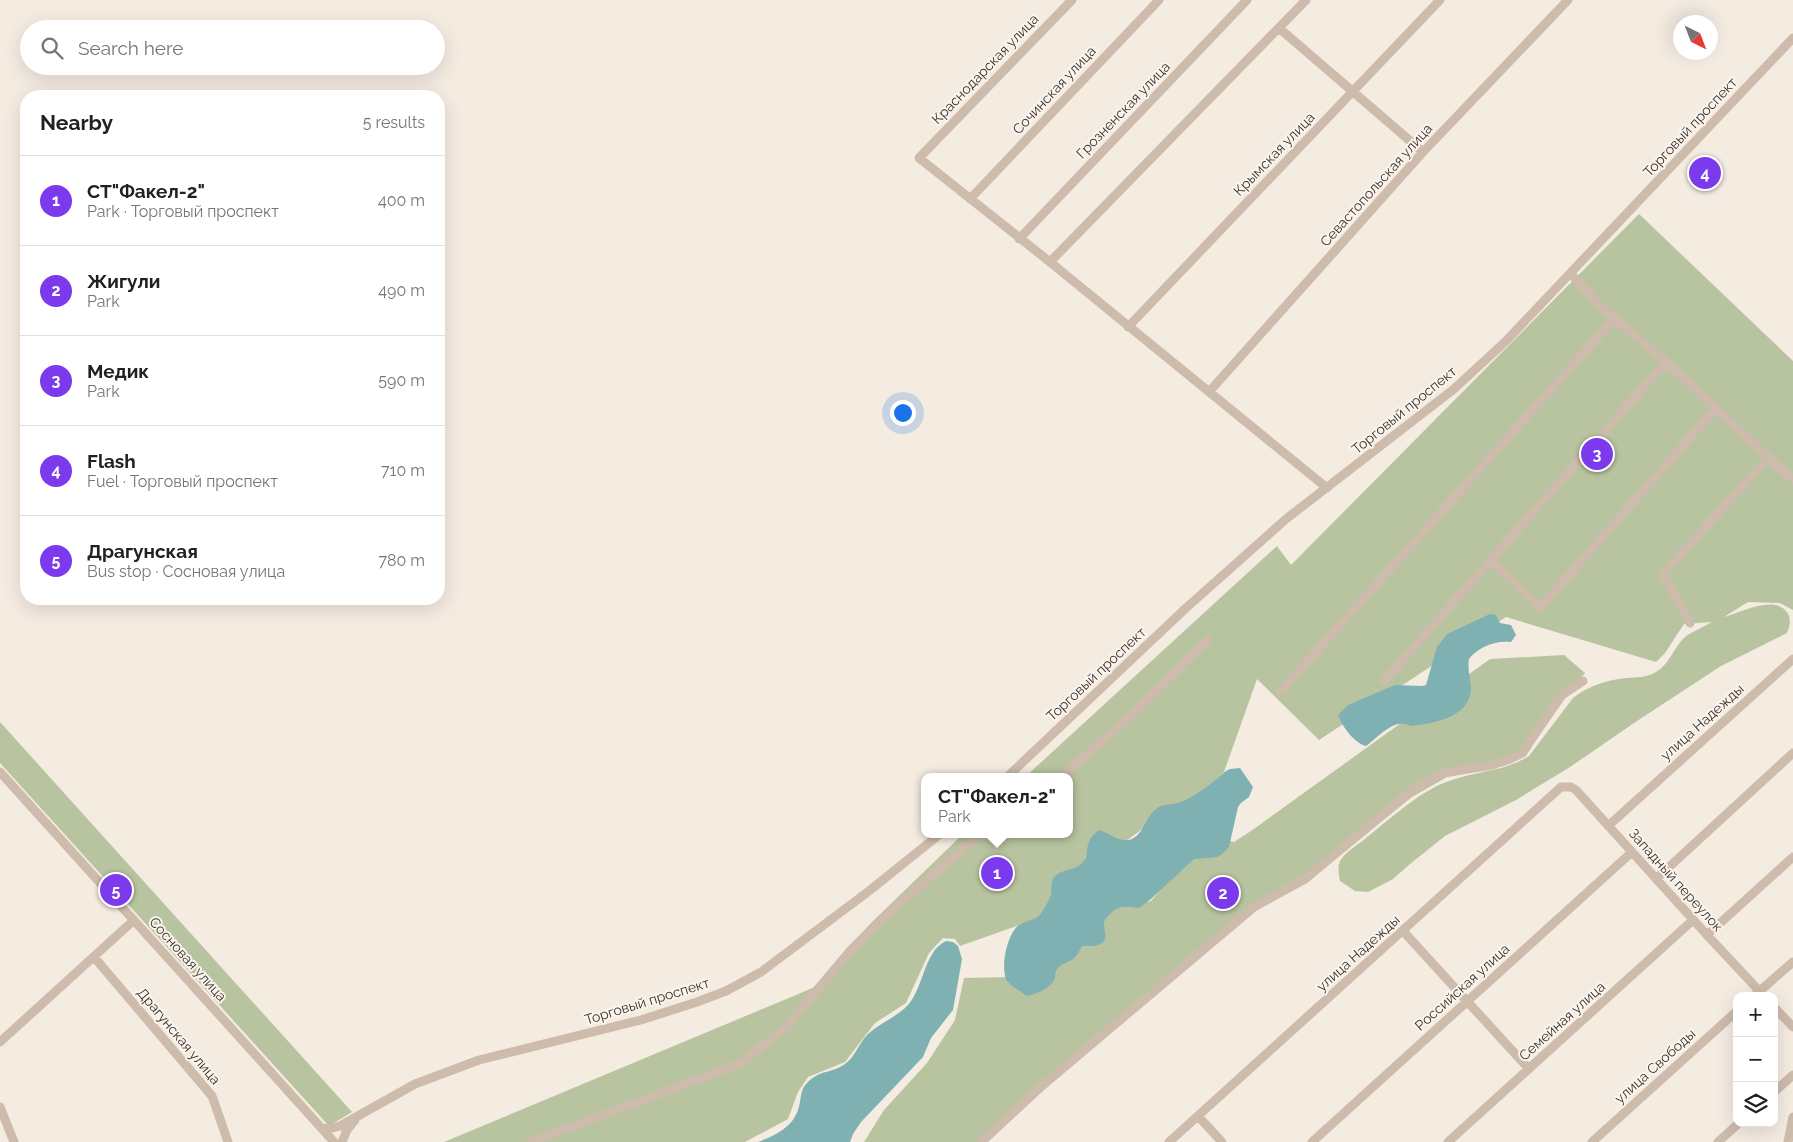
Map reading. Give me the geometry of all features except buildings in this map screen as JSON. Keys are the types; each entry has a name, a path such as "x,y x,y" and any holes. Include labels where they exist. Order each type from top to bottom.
{"street":[{"name":"Краснодарская улица","path":"970,199 919,158 1072,0"},
{"name":"Сочинская улица","path":"970,199 1158,0"},
{"name":"Грозненская улица","path":"1019,239 1247,0"},
{"path":"1050,262 1306,0"},
{"name":"Крымская улица","path":"1128,327 1440,0"},
{"name":"Севастопольская улица","path":"1209,392 1423,152 1568,0"},
{"path":"1279,28 1423,152"},
{"name":"Торговый проспект","path":"1011,773 1207,589 1286,519 1454,388 1506,342 1793,38"},
{"path":"970,199 1327,488"},
{"path":"1571,274 1586,292 1614,319 1666,362 1793,480"},
{"path":"1281,691 1614,319"},
{"path":"1384,681 1666,362"},
{"path":"1491,560 1540,608 1716,408"},
{"path":"1690,623 1663,574 1769,457"},
{"path":"1066,773 1128,718 1208,640"},
{"name":"улица Надежды","path":"1608,826 1793,659"},
{"path":"981,1142 1043,1085 1254,906 1305,879 1411,791 1443,773 1492,764 1510,759 1522,753 1562,695 1583,681"},
{"path":"1656,879 1793,753"},
{"name":"Сосновая улица","path":"0,772 334,1142"},
{"name":"улица Надежды","path":"1169,1142 1556,790 1566,786"},
{"name":"Западный переулок","path":"1566,786 1576,790 1757,992"},
{"name":"Торговый проспект","path":"357,1118 388,1098 415,1084 479,1060 641,1020 726,991 761,972 869,891 935,838"},
{"path":"531,1142 739,1064 785,1028 851,950 883,918 976,838"},
{"name":"Российская улица","path":"1312,1142 1632,852"},
{"path":"1707,935 1793,857"},
{"path":"0,1042 134,920"},
{"name":"Семейная улица","path":"1448,1142 1693,920"},
{"path":"1403,931 1529,1069"},
{"name":"Драгунская улица","path":"94,957 212,1096 228,1142"},
{"path":"1761,992 1793,962"},
{"path":"1778,1011 1793,1027"},
{"name":"улица Свободы","path":"1592,1142 1733,1015"},
{"path":"1778,1088 1793,1075"},
{"path":"0,1107 14,1142"},
{"path":"1198,1116 1222,1142"},
{"path":"1788,1142 1793,1117"},
{"path":"322,1128 329,1129 340,1126 357,1118"},
{"path":"342,1142 347,1130 357,1118"},
{"path":"1718,1142 1735,1127"}],"green space":[{"path":"1639,214 1793,361 1793,610 1780,603 1748,602 1724,617 1758,606 1776,605 1783,608 1789,616 1790,623 1787,633 1721,666 1570,767 1516,800 1445,836 1393,879 1368,892 1355,891 1340,881 1339,863 1348,852 1429,790 1462,777 1511,765 1529,756 1573,698 1591,687 1605,682 1645,676 1656,672 1661,669 1685,637 1712,622 1684,624 1665,653 1656,662 1506,617 1319,740 1257,679 1224,772 1211,785 1190,803 1141,830 1119,846 1090,846 1082,865 1053,913 960,946 955,939 943,938 929,953 906,1003 875,1023 845,1062 808,1077 798,1092 788,1119 745,1142 444,1142 815,987 870,924 959,838 1073,838 1073,773 1029,773 1277,546 1291,565"},
{"path":"1564,655 1585,673 1562,698 1526,756 1503,766 1447,777 1412,797 1304,884 1253,912 1043,1090 988,1142 864,1142 884,1110 927,1063 955,1020 964,978 1010,977 1054,970 1107,911 1119,902 1137,904 1151,901 1168,881 1216,837 1234,842 1251,831 1490,659"},
{"path":"0,722 352,1112 329,1126 0,763"}],"water":[{"path":"1490,614 1496,615 1500,623 1511,625 1516,635 1511,642 1493,643 1477,651 1469,659 1468,667 1471,689 1469,699 1457,713 1438,721 1410,726 1399,724 1393,726 1366,746 1349,734 1338,715 1348,705 1395,685 1426,685 1437,647 1447,634"},
{"path":"1240,768 1253,787 1249,797 1238,807 1229,847 1222,854 1217,857 1194,859 1139,908 1123,907 1113,911 1107,917 1104,924 1104,941 1098,945 1082,946 1074,958 1058,968 1054,981 1043,990 1026,996 1008,982 1005,977 1004,961 1008,944 1015,929 1019,925 1040,915 1051,895 1053,878 1061,872 1079,866 1082,863 1085,859 1090,839 1099,830 1120,839 1128,840 1133,838 1141,831 1156,809 1187,799 1205,788 1226,771"},
{"path":"946,941 953,942 958,946 962,959 953,1010 931,1038 923,1057 861,1122 850,1142 758,1142 776,1134 791,1122 798,1110 803,1088 812,1078 845,1064 852,1058 868,1034 908,1005 918,989 933,953"}],"place":[{"name":"Flash","path":"1705,173"},
{"name":"Медик","path":"1597,454"},
{"name":"СТ\"Факел-2\"","path":"997,873"},
{"name":"Драгунская","path":"116,890"},
{"name":"Жигули","path":"1223,893"}]}
